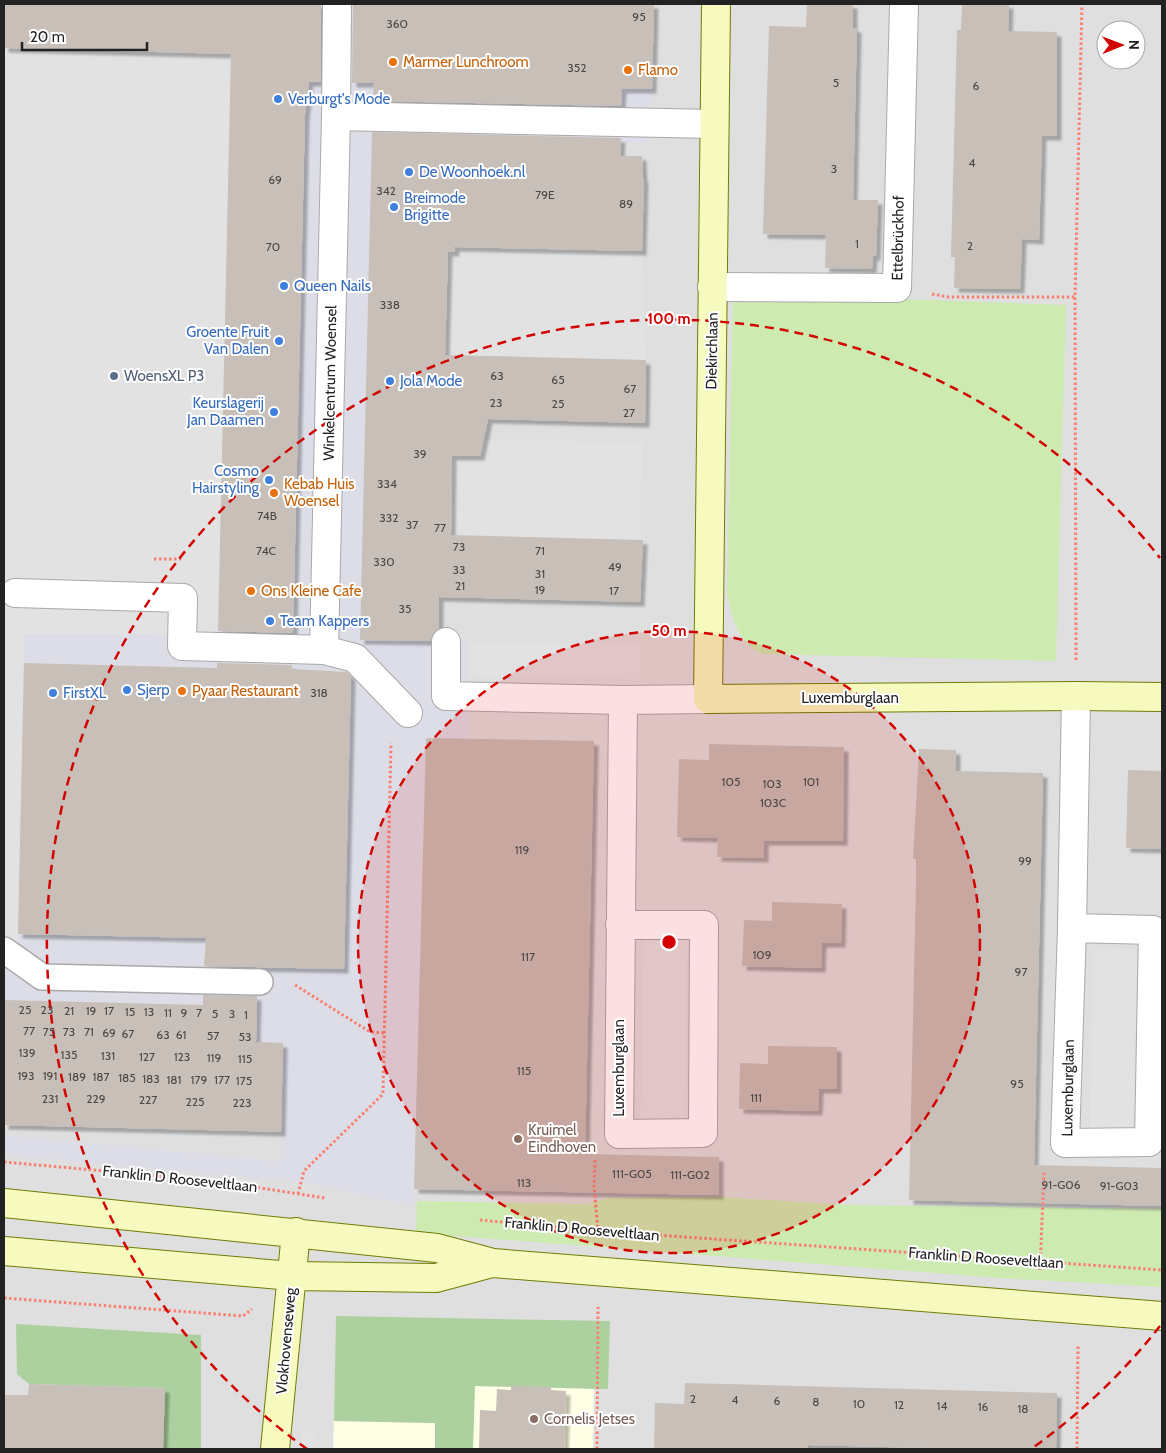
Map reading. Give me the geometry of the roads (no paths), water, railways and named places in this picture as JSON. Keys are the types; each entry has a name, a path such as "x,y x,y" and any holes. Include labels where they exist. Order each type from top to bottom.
{"main road":[{"name":"Diekirchlaan","path":"708,699 716,4"},
{"name":"Luxemburglaan","path":"708,699 1076,696 1162,698"},
{"path":"4,1203 437,1248 493,1263 1162,1316"},
{"name":"Vlokhovenseweg","path":"275,1449 296,1232"},
{"path":"4,1251 292,1276 436,1278 493,1263"}],"street":[{"name":"Winkelcentrum Woensel","path":"324,650 338,4"},
{"name":"Ettelbrückhof","path":"712,287 897,288 904,4"},
{"path":"336,116 714,124"},
{"path":"9,593 183,598 182,646 324,650 355,658 408,713"},
{"name":"Luxemburglaan","path":"446,642 446,696 623,700 708,699"},
{"name":"Luxemburglaan","path":"1072,928 1153,930 1149,1142 1065,1143 1072,928 1076,696"},
{"name":"Luxemburglaan","path":"620,925 704,925 703,1134 619,1134 620,925 623,700"}],"lane":[{"path":"4,950 42,977 260,982"}],"place":[{"name":"Marmer Lunchroom","path":"393,62"},
{"name":"Flamo","path":"628,70"},
{"name":"Verburgt's Mode","path":"278,99"},
{"name":"De Woonhoek.nl","path":"409,172"},
{"name":"Breimode Brigitte","path":"394,207"},
{"name":"Queen Nails","path":"284,286"},
{"name":"Groente Fruit Van Dalen","path":"279,341"},
{"name":"WoensXL P3","path":"114,376"},
{"name":"Jola Mode","path":"390,381"},
{"name":"Keurslagerij Jan Daamen","path":"274,412"},
{"name":"Cosmo Hairstyling","path":"269,480"},
{"name":"Kebab Huis Woensel","path":"274,493"},
{"name":"Ons Kleine Cafe","path":"251,591"},
{"name":"Team Kappers","path":"270,621"},
{"name":"Sjerp","path":"127,690"},
{"name":"Pyaar Restaurant","path":"182,691"},
{"name":"FirstXL","path":"53,693"},
{"name":"Kruimel Eindhoven","path":"518,1139"},
{"name":"Cornelis Jetses","path":"534,1419"}]}
